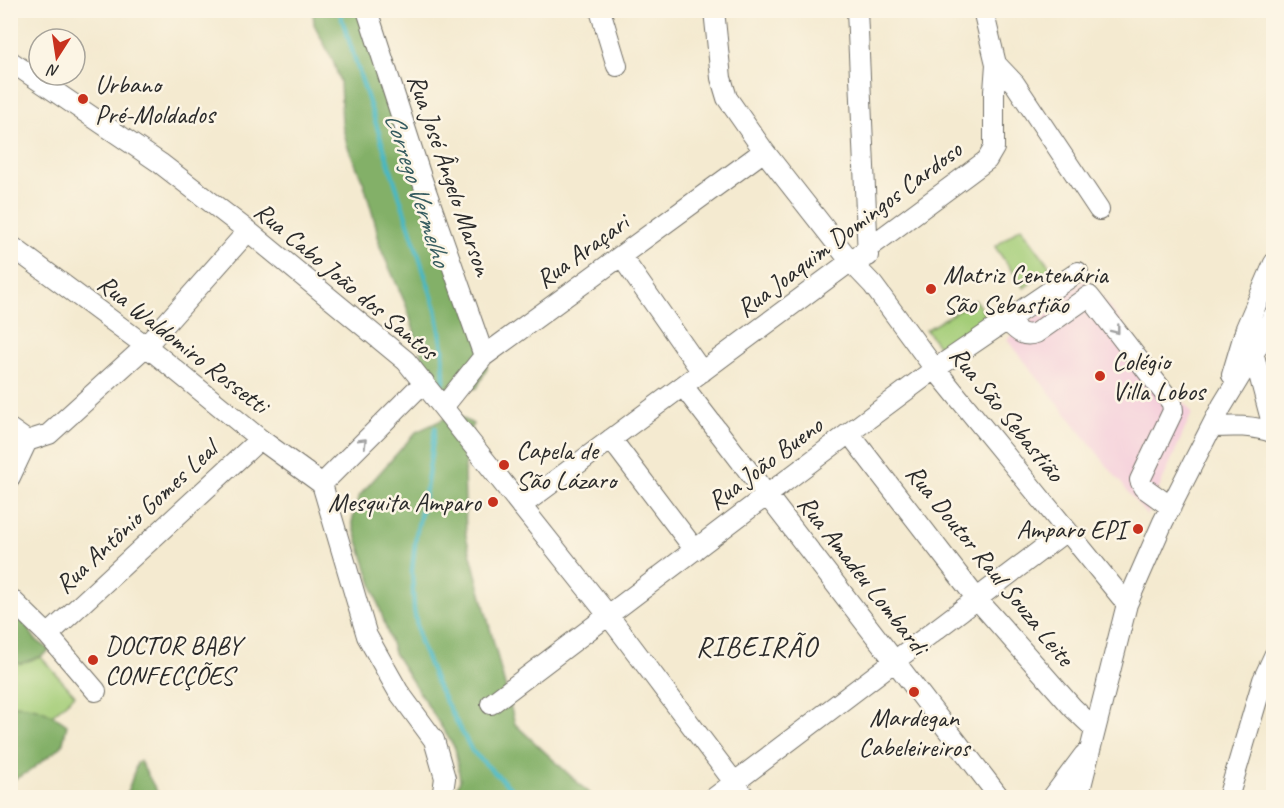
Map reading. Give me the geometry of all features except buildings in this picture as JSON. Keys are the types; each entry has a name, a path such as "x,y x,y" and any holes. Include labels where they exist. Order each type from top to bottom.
{"street":[{"name":"Rua José Ângelo Marson","path":"367,10 421,177 484,356"},
{"path":"600,10 617,66"},
{"name":"Rua São Sebastião","path":"714,10 721,78 727,98 764,152 851,262 873,285 935,369 1127,604"},
{"path":"857,10 867,248 873,285"},
{"path":"983,10 996,64 1015,84 1099,210"},
{"name":"Rua Cabo João dos Santos","path":"10,61 160,163 248,231 406,361 608,615 740,790"},
{"name":"Rua Joaquim Domingos Cardoso","path":"521,506 987,160 994,148 996,64"},
{"path":"994,120 1006,109 1016,106 1029,107"},
{"name":"Rua Araçari","path":"444,406 484,356 764,152"},
{"path":"10,477 27,441 49,434 146,346 248,231"},
{"name":"Rua Waldomiro Rossetti","path":"10,245 146,346 260,439 322,484"},
{"path":"621,256 702,372"},
{"path":"1222,406 1246,328 1274,263"},
{"name":"Rua João Bueno","path":"491,704 935,369 1074,274 1089,296"},
{"path":"1007,321 1019,333 1028,336 1036,333 1089,296 1172,404 1173,411 1140,480 1143,487 1171,507"},
{"path":"1078,798 1127,604 1171,507 1222,406 1253,355 1273,316"},
{"path":"1246,328 1274,432"},
{"path":"424,382 322,484 367,636 398,691 434,740 445,778 442,798"},
{"name":"Rua Amadeu Lombardi","path":"683,386 1000,798"},
{"path":"1212,427 1246,426 1274,432"},
{"path":"10,429 27,441"},
{"name":"Rua Doutor Raul Souza Leite","path":"849,433 977,598 1073,708 1093,737"},
{"name":"Rua Antônio Gomes Leal","path":"48,635 260,439"},
{"path":"611,439 695,550"},
{"path":"714,798 740,790 895,661 1066,531"},
{"path":"10,598 48,635 96,691"},
{"path":"1228,798 1263,680 1274,656"},
{"path":"1052,798 1093,737"}],"shaded area":[{"name":"Colégio Villa Lobos","path":"1087,278 1192,413 1147,516 1007,339"}],"green space":[{"path":"313,11 361,11 485,348 487,368 477,388 456,392 436,384 425,366 406,305 380,247 364,184 347,145 342,124 340,82 333,61 314,24"},
{"path":"1021,227 1051,268 1024,288 995,247"},
{"path":"975,300 986,316 940,348 926,330"},
{"path":"454,414 473,424 464,472 466,536 515,724 593,797 453,797 460,780 455,748 394,653 352,522 359,496 416,432"},
{"path":"10,600 35,639 50,650 40,657 19,664 11,659"},
{"path":"10,623 75,695 11,751 10,751"},
{"path":"11,705 40,709 67,725 62,746 28,772 11,781"},
{"path":"140,761 160,797 126,797 137,763"}],"waterway":[{"name":"Corrego Vermelho","path":"339,10 436,309 443,348 444,382"},
{"name":"Corrego Vermelho","path":"435,428 412,571 414,610 420,642 438,687 472,751 521,798"}],"place":[{"name":"Urbano Pré-Moldados","path":"83,99"},
{"name":"Matriz Centenária São Sebastião","path":"931,289"},
{"name":"Colégio Villa Lobos","path":"1100,376"},
{"name":"Capela de São Lázaro","path":"504,465"},
{"name":"Mesquita Amparo","path":"493,502"},
{"name":"Amparo EPI","path":"1138,529"},
{"name":"DOCTOR BABY CONFECÇÕES","path":"93,660"},
{"name":"Mardegan Cabeleireiros","path":"914,692"}],"district":[{"name":"RIBEIRÃO","path":"757,646"}]}
